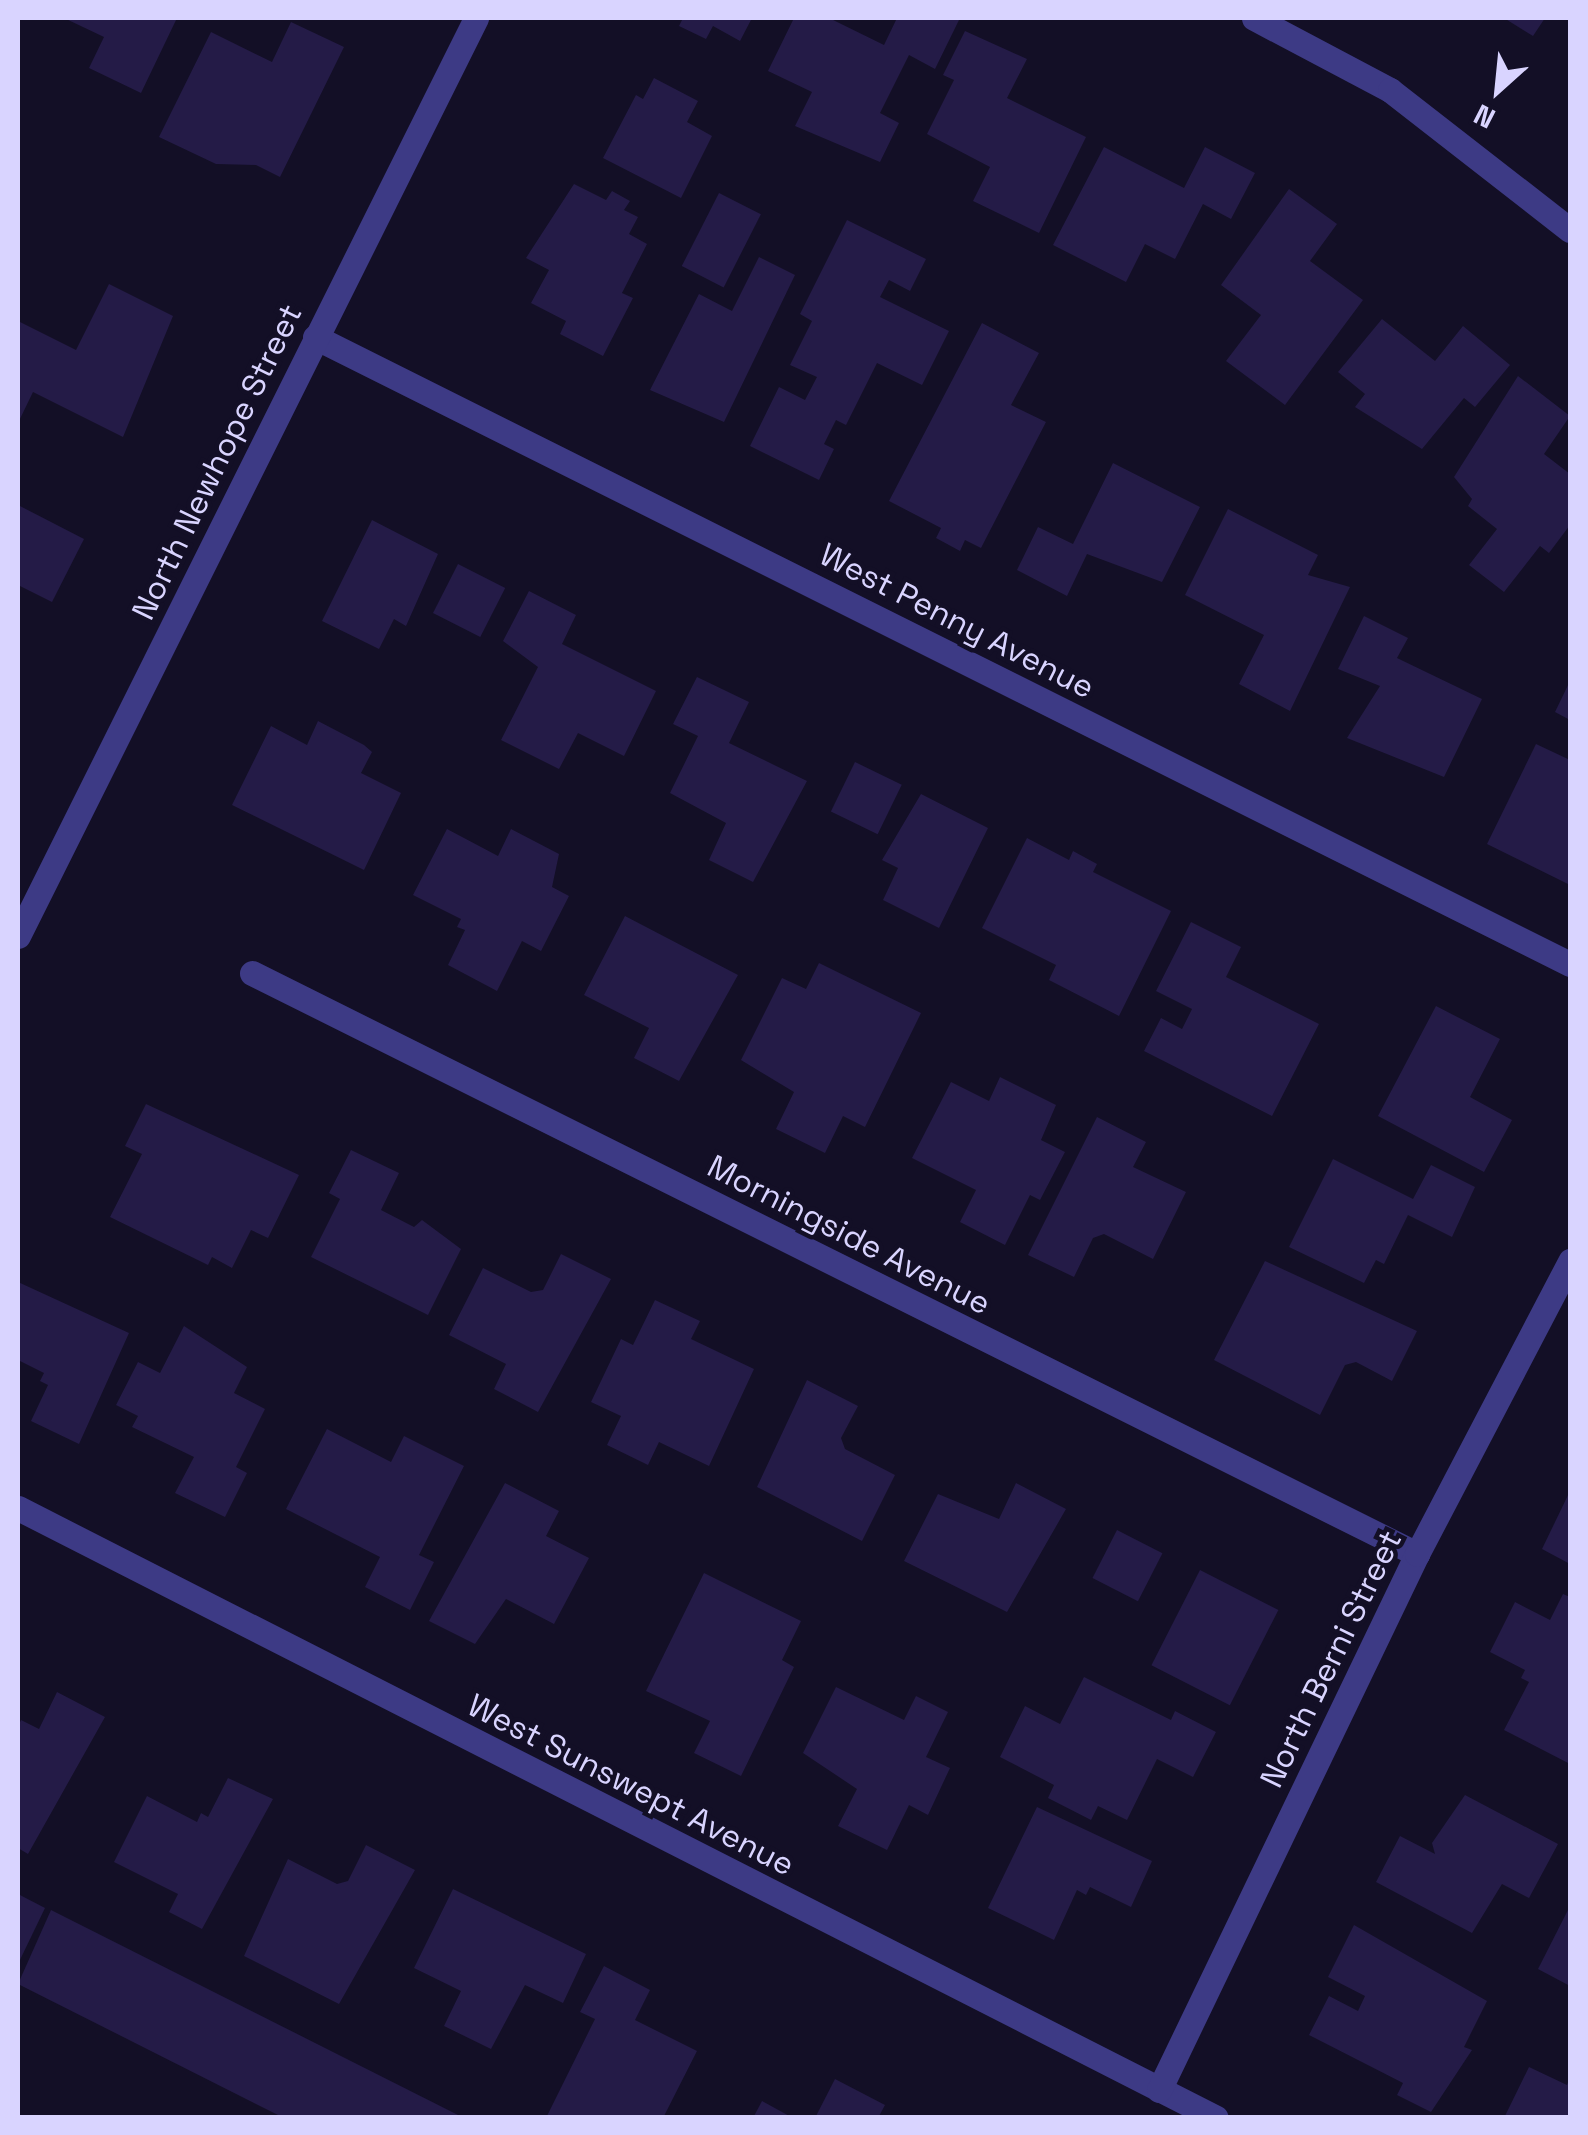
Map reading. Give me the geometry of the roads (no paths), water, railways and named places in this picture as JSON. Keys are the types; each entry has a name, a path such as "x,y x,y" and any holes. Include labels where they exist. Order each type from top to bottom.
{"street":[{"name":"North Newhope Street","path":"18,936 476,18"},
{"path":"1254,18 1390,90 1570,230"},
{"name":"West Penny Avenue","path":"316,337 1570,964"},
{"name":"Morningside Avenue","path":"252,973 1417,1554"},
{"name":"North Berni Street","path":"1159,2090 1417,1554 1570,1261"},
{"name":"West Sunswept Avenue","path":"18,1508 1216,2118"}]}
